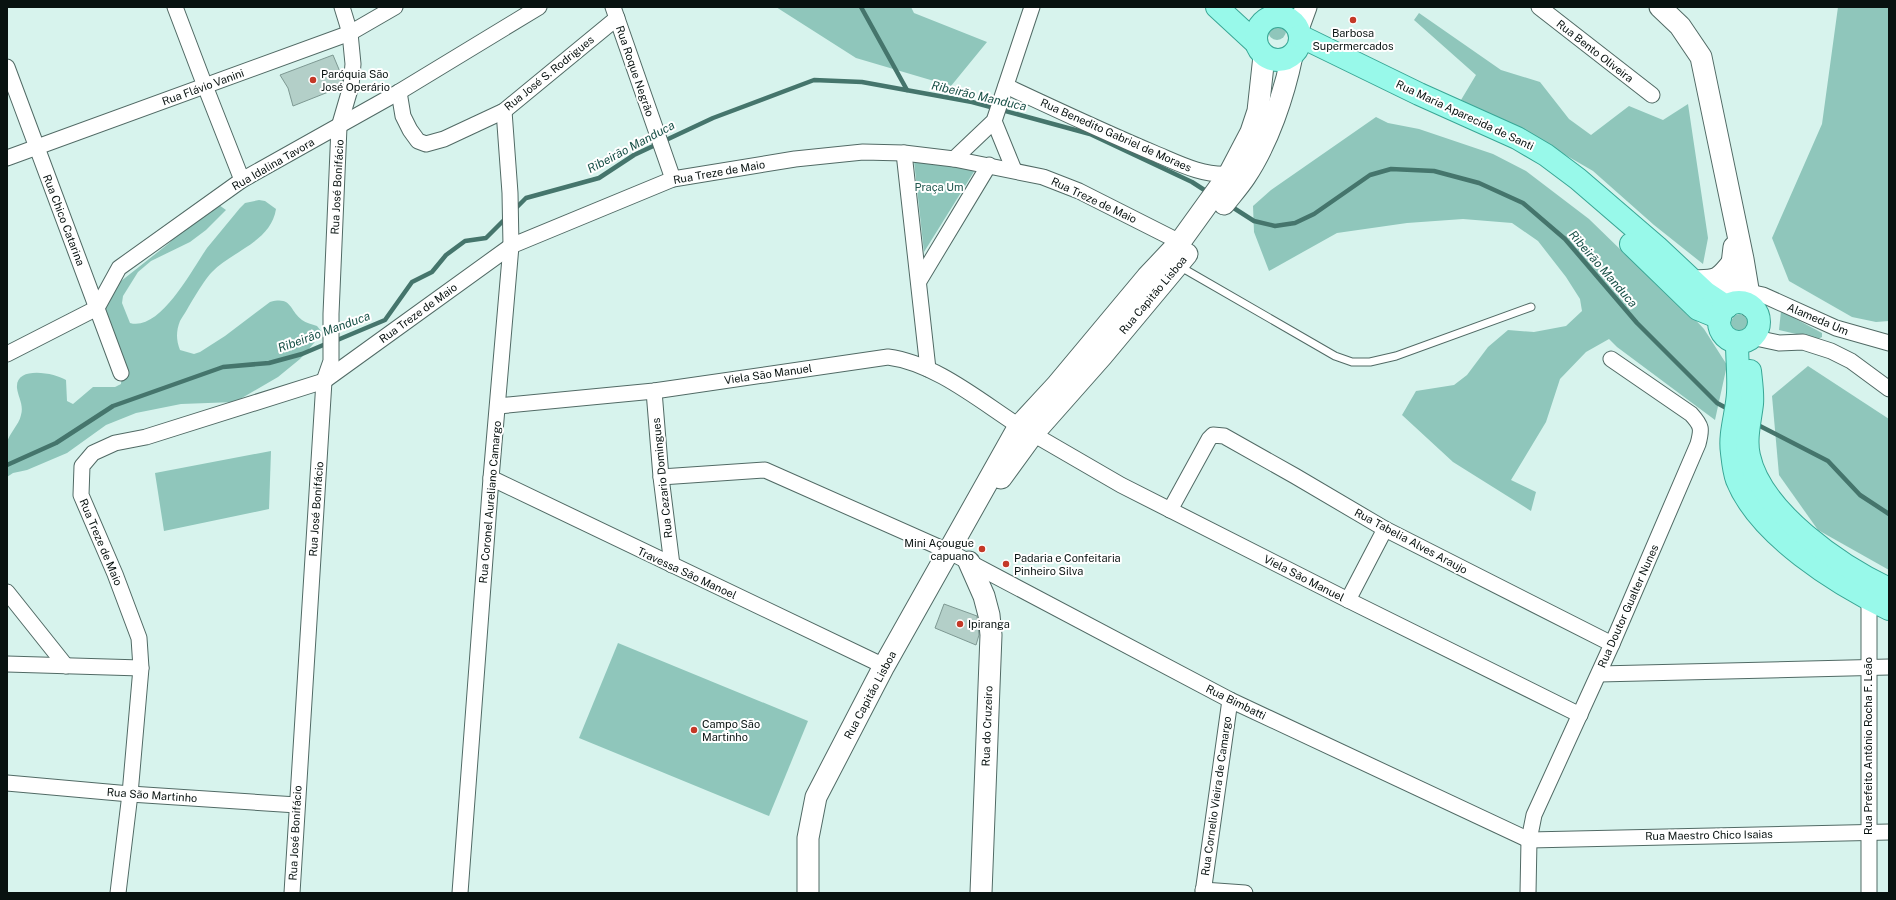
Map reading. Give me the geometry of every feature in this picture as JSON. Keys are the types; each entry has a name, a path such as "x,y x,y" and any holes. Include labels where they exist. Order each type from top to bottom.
{"main road":[{"path":"1217,7 1260,50 1278,60 1297,43 1288,18 1271,10 1257,29 1260,50"},
{"name":"Rua Maria Aparecida de Santi","path":"1297,43 1419,94 1517,138 1546,155 1578,179 1693,281 1723,312"},
{"name":"Rua Maria Aparecida de Santi","path":"1297,43 1521,157 1550,174 1646,258 1698,309 1723,312 1739,302 1750,299"},
{"path":"1723,312 1720,326 1723,333 1729,339 1745,340 1757,331 1759,322 1757,313 1750,299"},
{"path":"1745,340 1745,398 1741,426 1731,452 1736,479 1752,508 1780,538 1823,570 1869,599 1889,609"},
{"path":"1741,426 1748,455 1756,478 1770,501 1802,532 1843,563 1873,582 1889,589"}],"street":[{"path":"175,7 242,180"},
{"name":"Rua José Bonifácio","path":"292,893 324,381 332,361 331,314 339,127 351,86 353,64 350,33 342,7"},
{"name":"Rua Flávio Vanini","path":"7,158 350,33 394,7"},
{"name":"Rua Idalina Tavora","path":"97,308 119,268 242,180 339,127 539,7"},
{"path":"954,159 995,119 1032,7"},
{"name":"Rua Capitão Lisboa","path":"1227,186 1246,177 1258,153 1280,101 1306,7"},
{"name":"Rua Bento Oliveira","path":"1539,7 1652,95"},
{"path":"1660,7 1680,26 1702,57 1750,299"},
{"name":"Rua José S. Rodrigues","path":"399,92 404,116 410,130 418,141 426,144 444,139 504,111 615,13"},
{"name":"Rua Roque Negrão","path":"615,13 673,179"},
{"name":"Rua Capitão Lisboa","path":"1026,430 1102,356 1178,265 1227,186 1251,132 1258,111 1260,50"},
{"name":"Rua Chico Catarina","path":"7,67 121,373"},
{"name":"Rua Benedito Gabriel de Moraes","path":"1004,93 1197,171 1218,175 1227,186"},
{"name":"Rua Coronel Aureliano Camargo","path":"460,893 491,478 511,246 510,193 504,111"},
{"path":"995,119 1014,170"},
{"name":"Rua Treze de Maio","path":"118,893 130,794 141,668 139,638 115,574 81,495 82,466 93,454 115,443 146,437 324,381 511,246 673,179 795,159 863,152 904,153 954,159 1043,177 1079,191 1180,242"},
{"path":"904,153 928,369"},
{"path":"919,281 989,165"},
{"name":"Rua Capitão Lisboa","path":"808,893 808,838 816,797 884,666 973,510 992,491 1026,430 1056,386 1147,277 1180,242 1207,218"},
{"path":"1723,312 1732,263 1736,226"},
{"path":"1693,281 1713,280 1721,277 1732,263"},
{"name":"Alameda Um","path":"1750,299 1763,295 1836,328 1889,343"},
{"path":"7,354 97,308"},
{"path":"1745,340 1780,343 1803,342 1830,351 1851,361 1889,389"},
{"name":"Viela São Manuel","path":"498,406 654,391 888,357 905,359 928,369 1026,430 1122,485 1348,600 1580,715"},
{"name":"Rua Doutor Gualter Nunes","path":"1528,893 1529,840 1534,815 1599,674 1701,434 1700,424 1691,414 1611,359"},
{"name":"Rua Cezario Domingues","path":"654,391 661,476 672,565"},
{"name":"Rua Tabelia Alves Araujo","path":"1170,510 1209,439 1213,435 1224,436 1385,529 1612,644"},
{"name":"Rua Bimbatti","path":"661,476 765,470 950,552 1230,700 1529,840"},
{"name":"Travessa São Manoel","path":"491,478 884,666"},
{"path":"1348,600 1385,529"},
{"name":"Rua do Cruzeiro","path":"969,562 984,596 989,615 991,635 981,893"},
{"path":"7,592 66,666"},
{"name":"Rua Prefeito Antônio Rocha F. Leão","path":"1869,599 1869,893"},
{"path":"7,664 141,668"},
{"path":"1599,674 1889,667"},
{"name":"Rua Cornelio Vieira de Camargo","path":"1203,892 1230,700"},
{"name":"Rua São Martinho","path":"7,783 130,794 297,805"},
{"name":"Rua Maestro Chico Isaias","path":"1529,840 1889,832"},
{"path":"1203,892 1245,893"}],"lane":[{"path":"1178,265 1335,356 1352,362 1370,362 1396,356 1531,307"}],"green space":[{"path":"776,7 911,7 914,13 987,42 951,86 856,58"},
{"path":"1838,7 1889,7 1889,321 1876,322 1852,317 1789,281 1772,238 1822,124"},
{"path":"1419,13 1501,70 1540,82 1569,119 1591,135 1629,106 1663,120 1688,104 1708,238 1703,264 1654,225 1593,171 1538,139 1461,100 1476,75 1414,20"},
{"path":"1273,22 1281,22 1286,27 1284,38 1281,40 1273,40 1268,35 1268,27"},
{"path":"1376,117 1388,123 1419,129 1493,154 1526,171 1589,219 1624,253 1670,293 1704,329 1727,365 1715,420 1617,347 1609,339 1586,352 1560,379 1546,422 1511,480 1536,492 1531,511 1453,462 1402,415 1416,391 1454,385 1467,375 1488,347 1508,330 1534,332 1566,326 1582,311 1580,299 1566,277 1538,241 1512,223 1463,219 1407,223 1337,233 1269,271 1254,232 1253,206 1271,190"},
{"name":"Praça Um","path":"914,161 975,170 924,252"},
{"path":"259,200 265,201 276,209 273,220 267,230 259,238 220,265 208,276 180,321 177,339 180,350 194,354 200,352 225,336 270,302 282,301 286,302 302,320 317,326 321,331 314,343 300,359 278,377 235,402 181,404 136,413 106,425 67,453 27,470 13,473 7,477 7,443 22,411 17,388 18,381 22,376 45,373 61,377 66,380 67,401 73,404 93,387 115,387 121,384 122,365 104,313 111,289 168,244 205,209 219,205 226,210 206,230 190,242 151,261 138,272 123,296 122,303 130,323 141,323 153,318 174,296 207,248 240,208 245,203"},
{"path":"1781,311 1822,333 1822,337 1818,339 1779,330"},
{"path":"1736,314 1744,314 1749,319 1747,330 1744,332 1736,332 1731,327 1731,319"},
{"path":"1808,366 1889,419 1889,570 1818,530 1779,475 1772,396"},
{"path":"271,451 269,509 164,531 155,473"},
{"name":"Campo São Martinho","path":"618,643 808,721 769,816 579,738"}],"building":[{"name":"Paróquia São José Operário","path":"333,55 343,79 341,87 293,106 288,88 280,75"},
{"name":"Ipiranga","path":"944,604 977,616 979,635 976,645 935,628"}],"waterway":[{"path":"861,7 907,90"},
{"name":"Ribeirão Manduca","path":"514,210 526,198 599,178 634,155 713,118 814,80 862,82 972,102 1090,134 1192,182 1209,193"},
{"name":"Ribeirão Manduca","path":"1229,205 1254,221 1275,226 1295,223 1314,214 1370,175 1391,169 1434,171 1479,183 1523,203 1565,239 1637,323 1717,403 1730,410"},
{"name":"Ribeirão Manduca","path":"335,341 385,320 412,282 432,272 446,255 465,241 486,238 506,218"},
{"name":"Ribeirão Manduca","path":"7,465 56,443 113,406 223,367 269,363 302,354 328,343"},
{"name":"Ribeirão Manduca","path":"1756,424 1828,461 1860,495 1889,514"}],"place":[{"name":"Barbosa Supermercados","path":"1353,20"},
{"name":"Paróquia São José Operário","path":"313,80"},
{"name":"Mini Açougue capuano","path":"982,549"},
{"name":"Padaria e Confeitaria Pinheiro Silva","path":"1006,564"},
{"name":"Ipiranga","path":"960,624"},
{"name":"Campo São Martinho","path":"694,730"}]}
